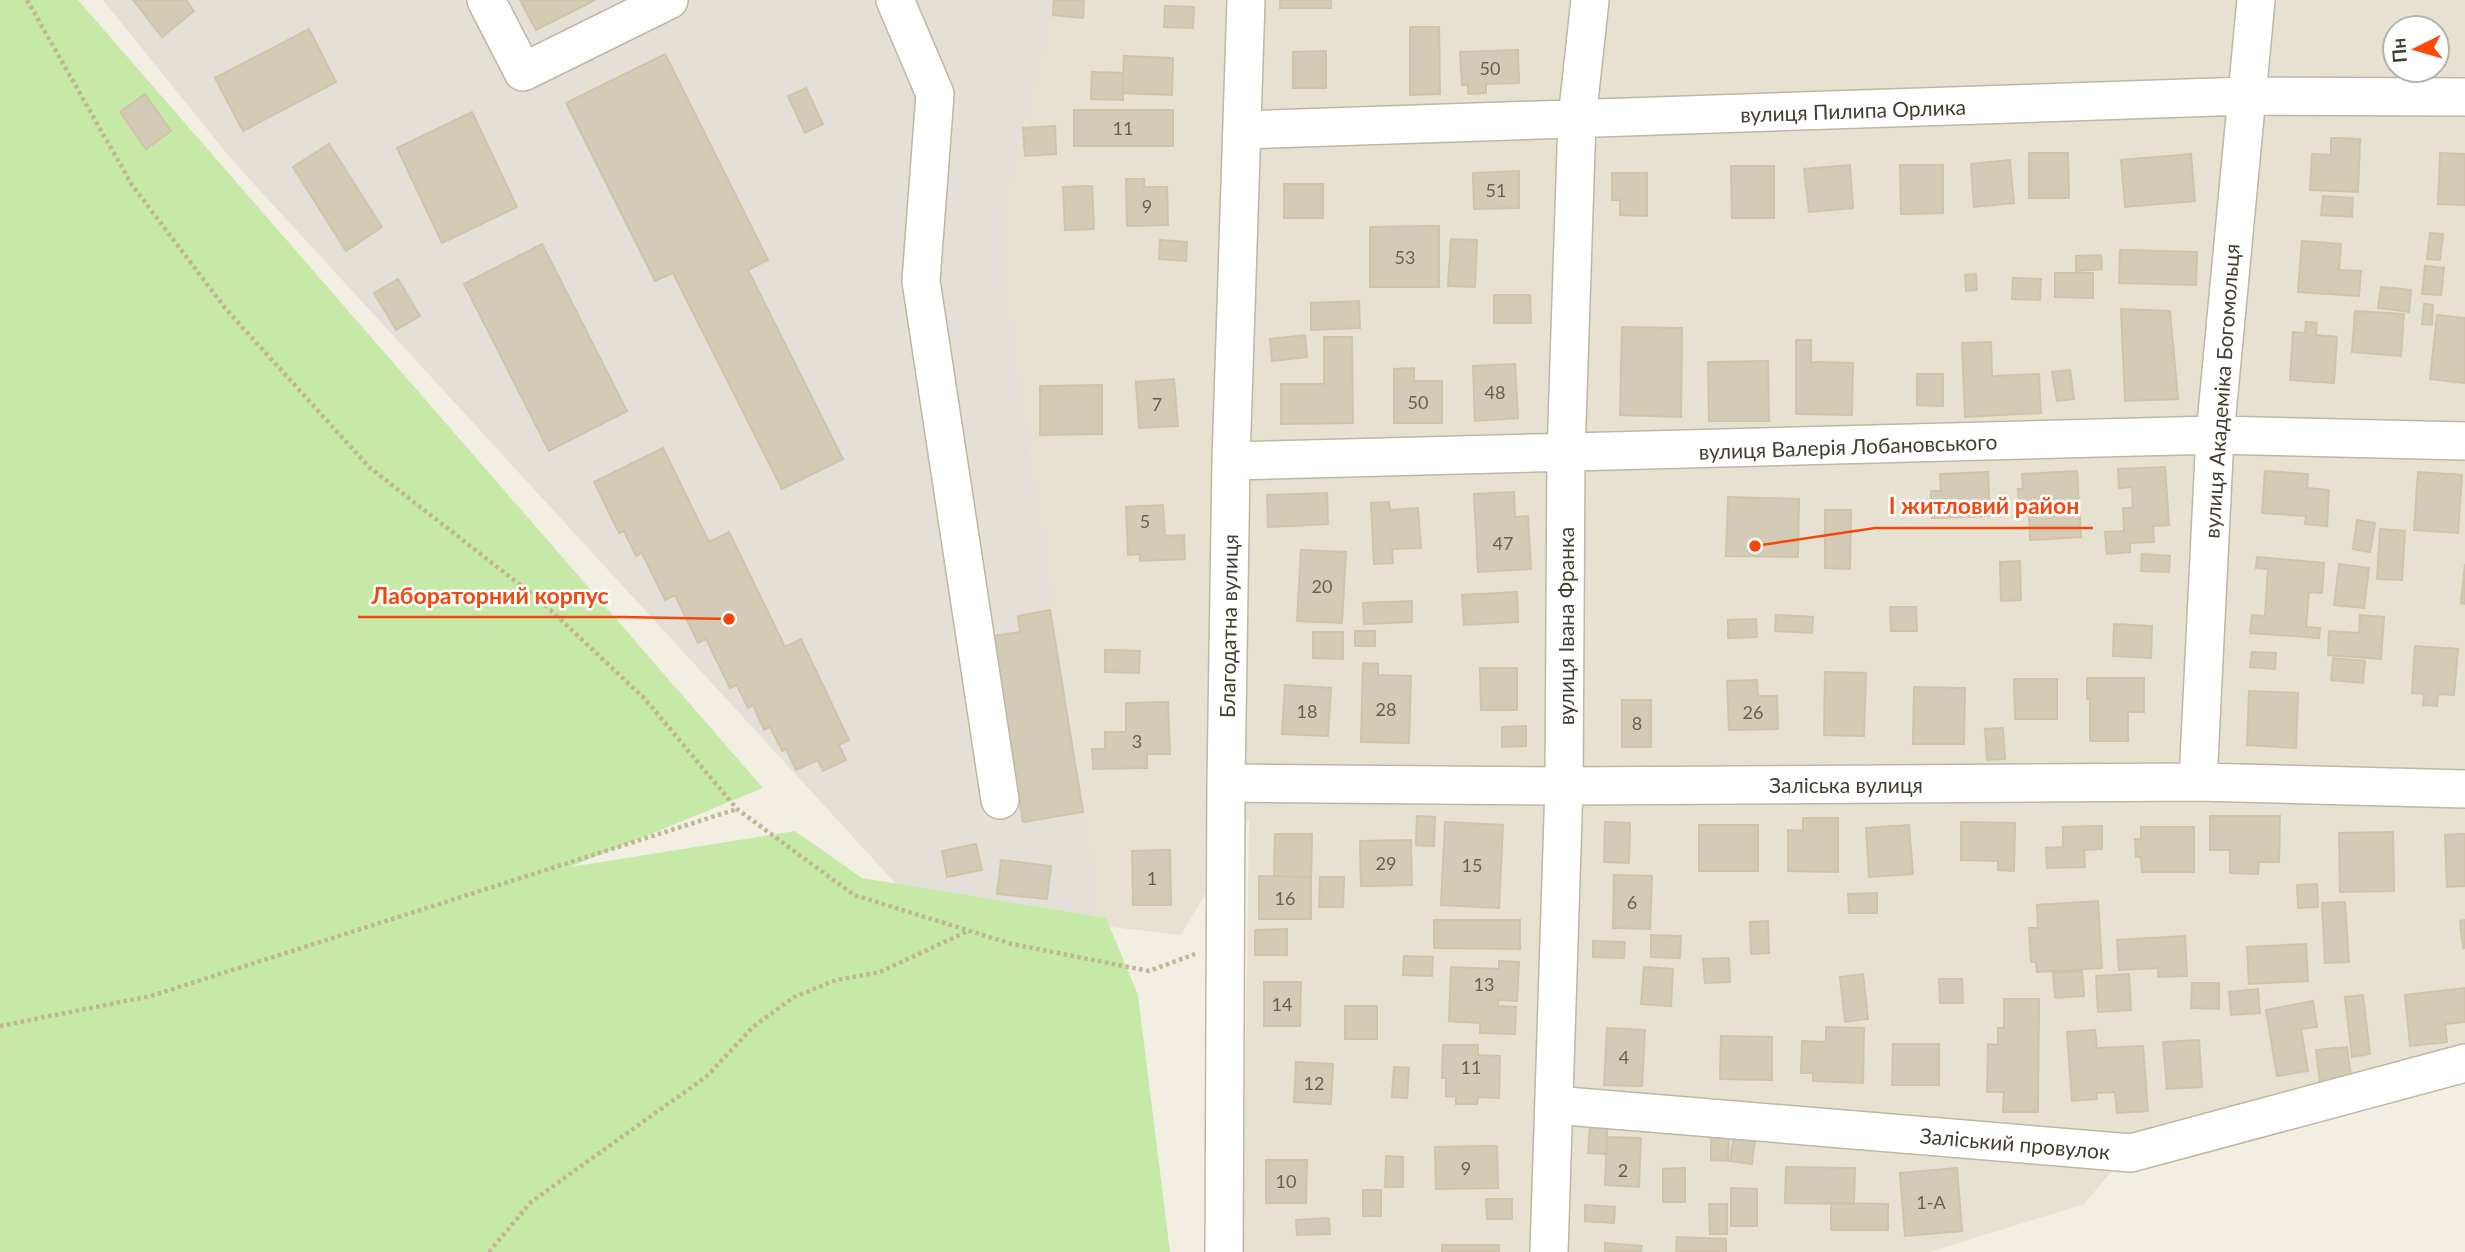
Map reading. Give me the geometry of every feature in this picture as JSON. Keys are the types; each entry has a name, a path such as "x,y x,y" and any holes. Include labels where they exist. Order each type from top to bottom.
{"street":[{"path":"486,0 523,72 669,0"},
{"path":"895,0 935,94 921,281 1000,800"},
{"name":"Благодатна вулиця","path":"1224,1252 1226,783 1231,461 1246,0"},
{"name":"вулиця Івана Франка","path":"1549,1252 1563,786 1566,454 1577,119 1590,0"},
{"name":"вулиця Академіка Богомольця","path":"2198,782 2215,436 2256,0"},
{"name":"вулиця Пилипа Орлика","path":"1242,130 2245,96 2465,97"},
{"name":"вулиця Валерія Лобановського","path":"1231,461 2215,436 2465,441"},
{"name":"Заліська вулиця","path":"1226,783 1563,786 2198,782 2465,789"},
{"name":"Заліський провулок","path":"1554,1105 2131,1153 2465,1063"}],"path":[{"path":"27,0 132,184 225,308 369,467 542,603 645,699 737,809 854,895 1012,944 1149,971 1225,943"},
{"path":"0,1026 151,996 737,809"},
{"path":"489,1252 531,1202 707,1076 753,1027 794,997 836,980 880,972 968,931"}],"shaded area":[{"path":"103,0 1053,0 1053,9 1005,200 1003,275 1089,838 1094,925 897,885 232,160"},
{"path":"1053,0 2465,0 2465,1047 2145,1131 2084,1204 1930,1252 1243,1252 1249,819 1181,935 1094,925 1089,838 1003,275 1005,200 1053,9"}],"green space":[{"path":"0,0 78,0 763,788 570,867 795,831 862,878 1106,918 1138,995 1170,1252 0,1252"}],"building":[{"path":"133,0 186,0 194,11 162,37"},
{"path":"520,0 595,0 536,30"},
{"path":"1054,0 1084,0 1083,18 1053,15"},
{"path":"1280,0 1331,0 1331,8 1280,8"},
{"path":"1165,6 1194,7 1193,28 1164,27"},
{"path":"1410,27 1439,27 1440,94 1410,95"},
{"path":"309,29 336,82 243,131 215,78"},
{"path":"1518,50 1519,83 1486,84 1486,93 1468,94 1468,85 1462,85 1460,52"},
{"path":"1326,51 1326,88 1293,88 1293,52"},
{"path":"665,54 768,260 748,270 843,459 782,489 673,273 655,281 566,103"},
{"path":"1124,56 1173,58 1172,95 1122,93"},
{"path":"1092,72 1123,73 1123,100 1091,99"},
{"path":"806,88 823,124 805,133 788,96"},
{"path":"145,94 171,131 146,149 120,112"},
{"path":"1074,110 1173,110 1173,146 1074,146"},
{"path":"472,112 517,207 442,243 397,148"},
{"path":"1055,126 1056,154 1025,156 1023,128"},
{"path":"2331,138 2360,139 2358,192 2310,190 2312,154 2331,155"},
{"path":"329,144 382,227 346,251 293,167"},
{"path":"2029,153 2068,153 2069,198 2029,198"},
{"path":"2440,153 2465,154 2465,205 2438,204"},
{"path":"2191,154 2195,201 2125,207 2121,160"},
{"path":"2010,160 2014,203 1974,207 1971,164"},
{"path":"1850,165 1853,208 1809,212 1804,169"},
{"path":"1900,165 1943,165 1943,213 1901,214"},
{"path":"1731,166 1774,166 1774,218 1732,218"},
{"path":"1519,171 1519,208 1474,209 1473,173"},
{"path":"1612,173 1647,173 1647,216 1620,215 1620,200 1612,200"},
{"path":"1126,179 1144,179 1144,187 1167,187 1168,225 1127,226"},
{"path":"1284,184 1323,184 1323,218 1284,218"},
{"path":"1092,186 1094,229 1065,230 1063,187"},
{"path":"2323,196 2353,198 2352,217 2321,215"},
{"path":"1439,226 1439,287 1370,287 1370,227"},
{"path":"2430,233 2443,234 2440,260 2427,259"},
{"path":"1451,239 1477,240 1475,287 1448,286"},
{"path":"1160,240 1187,242 1186,261 1159,259"},
{"path":"2302,241 2341,244 2339,270 2361,271 2359,296 2298,292"},
{"path":"542,244 627,411 549,451 464,284"},
{"path":"2120,250 2197,252 2196,285 2119,283"},
{"path":"2101,255 2102,269 2076,271 2076,256"},
{"path":"2425,266 2444,268 2441,295 2422,294"},
{"path":"2055,273 2093,273 2093,298 2055,297"},
{"path":"1976,274 1977,290 1966,291 1965,275"},
{"path":"2013,278 2041,279 2040,300 2012,299"},
{"path":"398,279 420,316 396,330 374,293"},
{"path":"2381,287 2411,290 2409,312 2378,308"},
{"path":"1494,295 1530,295 1531,323 1494,323"},
{"path":"1359,301 1360,328 1311,330 1311,303"},
{"path":"2424,304 2433,305 2432,325 2422,324"},
{"path":"2121,309 2170,311 2178,399 2125,401"},
{"path":"2355,311 2404,314 2401,356 2352,352"},
{"path":"2437,315 2465,318 2465,383 2430,379"},
{"path":"2306,322 2317,323 2316,335 2337,337 2334,383 2290,380 2293,332 2305,333"},
{"path":"1622,327 1682,328 1681,417 1620,415"},
{"path":"1305,335 1307,357 1272,361 1270,339"},
{"path":"1324,337 1352,337 1353,423 1281,424 1281,384 1324,384"},
{"path":"1796,340 1811,340 1811,362 1853,363 1852,415 1796,414"},
{"path":"1991,342 1992,376 2039,374 2041,413 1965,417 1962,343"},
{"path":"1768,361 1769,421 1709,421 1708,362"},
{"path":"1515,364 1518,418 1475,421 1473,366"},
{"path":"1414,368 1414,381 1442,381 1442,423 1394,423 1394,369"},
{"path":"2070,370 2074,399 2057,401 2052,372"},
{"path":"1917,374 1943,374 1943,406 1917,405"},
{"path":"1174,379 1178,426 1139,428 1136,382"},
{"path":"1102,385 1102,434 1040,435 1040,386"},
{"path":"663,448 709,542 729,532 785,647 801,639 849,740 839,745 846,760 823,771 818,760 796,770 786,749 782,751 770,727 764,730 753,705 748,708 737,685 730,688 706,639 698,643 675,595 665,600 642,553 636,556 624,531 619,533 594,482"},
{"path":"2165,467 2169,525 2153,526 2154,542 2130,543 2130,552 2107,554 2105,532 2124,531 2123,508 2133,508 2132,487 2119,488 2118,469"},
{"path":"2077,471 2081,537 2030,540 2029,514 2020,514 2018,489 2023,489 2022,474"},
{"path":"2265,471 2308,474 2307,488 2329,490 2327,526 2305,524 2306,516 2262,513"},
{"path":"1988,472 1990,516 1932,518 1931,491 1941,491 1940,474"},
{"path":"2418,472 2462,475 2458,533 2414,530"},
{"path":"1514,492 1515,517 1528,516 1531,569 1478,572 1474,494"},
{"path":"1327,493 1328,524 1268,527 1267,495"},
{"path":"1728,497 1799,499 1798,557 1726,556"},
{"path":"1389,502 1390,510 1418,508 1421,548 1392,549 1393,563 1374,564 1371,503"},
{"path":"1163,505 1165,536 1184,535 1185,559 1140,561 1140,554 1128,555 1126,507"},
{"path":"1825,510 1851,510 1850,569 1825,568"},
{"path":"2357,520 2375,523 2370,552 2353,549"},
{"path":"2380,529 2405,531 2402,580 2377,579"},
{"path":"1301,550 1346,552 1342,623 1297,621"},
{"path":"2142,554 2170,556 2169,572 2141,571"},
{"path":"2257,557 2324,563 2322,593 2309,592 2306,627 2320,628 2319,638 2250,633 2252,615 2265,616 2268,569 2256,568"},
{"path":"2020,561 2021,600 2001,601 2000,562"},
{"path":"2339,564 2369,568 2364,608 2334,605"},
{"path":"2465,564 2465,604 2461,603"},
{"path":"1517,592 1518,622 1464,625 1462,595"},
{"path":"1412,601 1412,622 1364,624 1363,603"},
{"path":"1890,607 1916,607 1917,631 1891,631"},
{"path":"1050,610 1083,812 1023,822 993,636 1020,632 1018,616"},
{"path":"1776,615 1813,617 1812,633 1775,631"},
{"path":"2360,615 2384,617 2381,659 2328,655 2329,631 2359,633"},
{"path":"1756,619 1757,637 1728,638 1728,620"},
{"path":"2114,624 2152,626 2151,658 2113,656"},
{"path":"1355,631 1375,631 1375,646 1355,646"},
{"path":"1313,632 1343,632 1343,659 1313,658"},
{"path":"2415,646 2458,649 2454,695 2438,694 2437,706 2423,705 2424,694 2412,693"},
{"path":"1105,650 1140,651 1139,673 1105,672"},
{"path":"2252,652 2276,653 2275,669 2250,667"},
{"path":"2333,658 2365,661 2363,683 2331,680"},
{"path":"1363,663 1378,664 1378,675 1411,676 1409,743 1361,742"},
{"path":"1480,668 1517,668 1517,710 1481,710"},
{"path":"1825,672 1866,673 1864,736 1824,735"},
{"path":"2087,678 2144,678 2144,712 2128,712 2128,741 2090,741"},
{"path":"2014,679 2057,679 2057,719 2015,719"},
{"path":"1757,680 1758,696 1777,696 1778,729 1729,730 1727,681"},
{"path":"1285,685 1331,688 1328,736 1282,734"},
{"path":"1914,687 1965,688 1964,744 1913,744"},
{"path":"2249,691 2298,693 2296,748 2247,745"},
{"path":"1622,700 1651,700 1651,747 1622,747"},
{"path":"1168,702 1170,754 1147,754 1147,768 1093,769 1092,749 1105,749 1105,732 1126,732 1126,703"},
{"path":"1526,726 1526,746 1502,747 1502,727"},
{"path":"2003,728 2005,759 1987,760 1985,729"},
{"path":"1417,816 1435,817 1434,846 1416,845"},
{"path":"2210,816 2280,816 2279,862 2259,862 2258,874 2230,873 2230,850 2210,850"},
{"path":"1803,818 1838,818 1838,872 1788,871 1788,830 1803,831"},
{"path":"1445,822 1503,825 1499,908 1441,905"},
{"path":"1605,822 1630,823 1629,863 1604,862"},
{"path":"1961,822 2015,823 2014,871 1998,870 1998,861 1961,860"},
{"path":"1699,825 1758,825 1758,871 1699,871"},
{"path":"1909,825 1913,874 1869,877 1866,828"},
{"path":"2102,826 2102,849 2084,850 2085,867 2047,868 2046,848 2063,847 2063,827"},
{"path":"2141,827 2194,827 2194,872 2142,872 2141,857 2136,857 2135,839 2141,839"},
{"path":"2393,832 2394,891 2340,892 2339,833"},
{"path":"1275,834 1312,834 1311,877 1274,876"},
{"path":"2465,834 2465,886 2447,887 2445,835"},
{"path":"1411,840 1412,885 1361,886 1360,841"},
{"path":"976,844 982,870 947,877 942,851"},
{"path":"1170,850 1171,905 1133,905 1132,851"},
{"path":"1001,860 1051,866 1047,899 997,894"},
{"path":"1614,875 1652,876 1650,929 1613,928"},
{"path":"1259,876 1311,877 1311,919 1259,919"},
{"path":"1320,877 1344,877 1343,907 1319,907"},
{"path":"2317,884 2318,907 2298,908 2297,885"},
{"path":"1877,893 1877,913 1849,913 1848,894"},
{"path":"2098,901 2102,968 2037,972 2036,962 2031,962 2029,928 2038,928 2037,905"},
{"path":"2345,902 2349,962 2325,963 2322,903"},
{"path":"1434,920 1520,920 1520,949 1434,948"},
{"path":"2465,920 2465,948 2463,948 2460,921"},
{"path":"1768,921 1769,953 1751,954 1750,922"},
{"path":"1287,929 1287,955 1255,955 1255,930"},
{"path":"1651,935 1681,936 1680,958 1651,957"},
{"path":"2185,936 2187,976 2158,977 2158,968 2119,970 2117,940"},
{"path":"1593,941 1625,942 1624,958 1593,957"},
{"path":"2306,944 2308,981 2249,984 2247,947"},
{"path":"1404,956 1433,957 1432,976 1403,975"},
{"path":"1729,958 1730,982 1705,983 1703,959"},
{"path":"1499,961 1519,962 1517,1001 1498,1000 1498,1006 1516,1007 1515,1034 1480,1033 1480,1023 1449,1021 1451,967 1499,969"},
{"path":"1644,967 1673,969 1671,1006 1641,1004"},
{"path":"2082,971 2084,996 2055,998 2053,973"},
{"path":"1863,974 1868,1019 1845,1022 1840,977"},
{"path":"2129,974 2131,1010 2098,1012 2096,976"},
{"path":"1939,979 1962,979 1963,1003 1940,1003"},
{"path":"1264,982 1301,982 1300,1026 1264,1026"},
{"path":"2192,983 2219,983 2219,1009 2191,1008"},
{"path":"2465,988 2465,1022 2445,1024 2447,1042 2410,1046 2405,995"},
{"path":"2258,989 2260,1013 2231,1015 2229,992"},
{"path":"2363,995 2370,1054 2352,1057 2345,997"},
{"path":"2004,999 2039,999 2038,1112 2003,1112 2004,1092 1987,1092 1988,1044 1998,1045 1998,1028 2004,1028"},
{"path":"2313,1001 2317,1027 2301,1029 2308,1071 2277,1076 2266,1010"},
{"path":"1345,1006 1377,1006 1377,1039 1345,1039"},
{"path":"1826,1027 1864,1028 1863,1083 1813,1081 1813,1073 1801,1073 1802,1041 1826,1042"},
{"path":"1607,1028 1645,1030 1642,1086 1604,1085"},
{"path":"2095,1030 2097,1048 2143,1046 2148,1111 2117,1113 2115,1092 2096,1093 2097,1099 2072,1101 2067,1032"},
{"path":"1721,1036 1772,1037 1772,1080 1720,1079"},
{"path":"2199,1040 2202,1087 2167,1089 2163,1042"},
{"path":"1893,1044 1939,1044 1939,1085 1892,1085"},
{"path":"1443,1045 1478,1045 1478,1055 1500,1056 1499,1098 1478,1097 1477,1104 1456,1104 1456,1097 1446,1096 1446,1078 1442,1078"},
{"path":"2347,1047 2351,1079 2320,1083 2316,1050"},
{"path":"1296,1062 1333,1064 1331,1104 1294,1102"},
{"path":"1394,1067 1409,1068 1407,1098 1392,1097"},
{"path":"1590,1124 1607,1125 1607,1154 1588,1153"},
{"path":"1734,1134 1755,1138 1752,1164 1730,1161"},
{"path":"1711,1135 1729,1135 1728,1161 1711,1160"},
{"path":"1607,1137 1641,1138 1639,1187 1605,1185"},
{"path":"1497,1146 1498,1188 1436,1189 1435,1147"},
{"path":"1386,1156 1403,1157 1403,1187 1385,1187"},
{"path":"1266,1160 1307,1160 1306,1203 1266,1203"},
{"path":"1786,1167 1855,1168 1854,1204 1785,1203"},
{"path":"1685,1168 1685,1202 1663,1202 1663,1169"},
{"path":"1957,1168 1962,1231 1905,1236 1900,1173"},
{"path":"1731,1188 1757,1189 1757,1226 1731,1226"},
{"path":"1363,1190 1381,1190 1381,1216 1363,1216"},
{"path":"1486,1199 1512,1199 1512,1219 1487,1219"},
{"path":"1831,1203 1888,1204 1888,1230 1831,1230"},
{"path":"1709,1204 1727,1204 1727,1234 1710,1234"},
{"path":"1585,1205 1615,1207 1614,1223 1585,1221"},
{"path":"1329,1218 1330,1234 1297,1235 1296,1220"},
{"path":"1677,1237 1726,1239 1726,1252 1676,1252"},
{"path":"1605,1243 1642,1246 1641,1252 1605,1252"},
{"path":"1442,1245 1499,1245 1499,1252 1442,1252"}],"place":[{"name":"I житловий район","path":"1755,546"},
{"name":"Лабораторний корпус","path":"729,619"}]}
